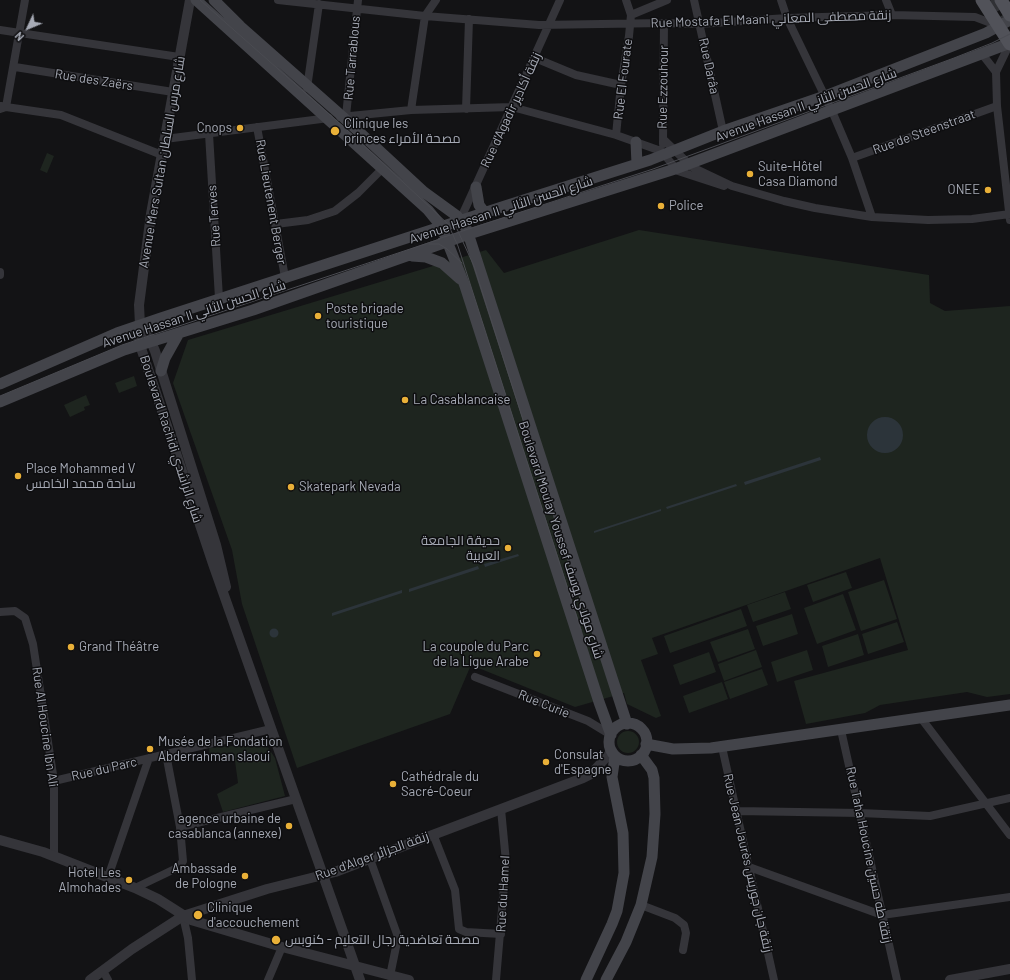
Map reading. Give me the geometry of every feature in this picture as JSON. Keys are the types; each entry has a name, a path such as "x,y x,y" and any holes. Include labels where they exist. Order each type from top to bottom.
{"main road":[{"name":"Boulevard Moulay Youssef شارع مولاي يوسف","path":"196,0 428,210 441,226 465,286 596,695 611,735"},
{"name":"Boulevard Moulay Youssef شارع مولاي يوسف","path":"214,0 307,86 344,117 424,192 454,214 469,234 627,724"},
{"path":"982,0 1004,23 1010,43"},
{"name":"Avenue Hassan II شارع الحسن الثاني","path":"0,384 140,325 441,226 637,164 662,153 675,151 723,132 825,96 1004,23"},
{"name":"Avenue Hassan II شارع الحسن الثاني","path":"0,402 124,350 252,310 447,241 675,169 1010,43"},
{"path":"636,142 637,164"},
{"path":"476,187 479,205 485,213"},
{"path":"400,258 416,255 435,260 456,274 465,286"},
{"path":"161,371 165,358 179,333"},
{"path":"646,744 673,750 722,747 1010,705"},
{"path":"586,980 617,911 624,873 624,833 612,777 613,753 609,744 611,735 617,727 627,724 634,724 645,736 646,744 641,755 628,760 613,753"},
{"path":"606,980 626,942 641,905 652,857 656,791 652,770 641,755"}],"street":[{"path":"25,0 15,67 2,107 61,115 162,155"},
{"name":"Avenue Mers Sultan شارع مرس السلطان","path":"140,325 139,305 151,214 190,0"},
{"name":"Rue Mostafa El Maani زنقة مصطفى المعاني","path":"278,0 319,4 357,4 425,16 550,25 630,19 664,23 699,24 787,18 892,15 975,17 1004,23"},
{"path":"410,110 425,16 436,0"},
{"name":"Rue d'Agadir زنقة أكادير","path":"460,220 550,25 560,0"},
{"name":"Rue El Fourate","path":"616,135 621,85 629,36 630,19 626,0"},
{"path":"630,19 667,0"},
{"name":"Rue Darâa","path":"694,0 723,132"},
{"path":"781,0 787,18 832,111 852,158 872,217"},
{"path":"886,0 892,15"},
{"path":"304,98 319,4"},
{"name":"Rue Tarrablous","path":"344,117 357,4"},
{"path":"466,108 469,19"},
{"name":"Rue Ezzouhour","path":"662,153 664,140 664,23"},
{"path":"0,30 179,57"},
{"path":"164,139 325,118 410,110 512,107 616,135 662,153 675,169 719,184 732,186 792,203 843,214 872,217 951,220 1010,216 997,106 996,72 1010,43"},
{"path":"982,54 996,72"},
{"path":"535,58 572,74 621,85"},
{"name":"Rue des Zaërs","path":"15,67 173,92"},
{"name":"Rue de Steenstraat","path":"852,158 997,106"},
{"name":"Rue Lieutenent Berger","path":"257,127 285,278"},
{"name":"Rue Terves","path":"209,134 219,298"},
{"path":"664,140 689,164 732,186"},
{"path":"276,224 308,220 335,211 358,194 382,168"},
{"name":"Boulevard Rachidi شارع الراشدي","path":"236,630 221,562 152,341 146,330 140,325 137,333 140,345 236,630 360,980"},
{"name":"Rue Al Houcine Ibn Ali","path":"0,612 15,611 22,615 28,622 54,781 54,856"},
{"name":"Rue Curie","path":"475,677 588,721 611,735"},
{"path":"921,718 1010,835"},
{"name":"Rue du Parc","path":"54,781 271,729"},
{"name":"Rue Taha Houcine زنقة طه حسين","path":"841,730 897,980"},
{"name":"Rue Jean Jaurès زنقة جان جوريس","path":"722,747 774,980"},
{"name":"Rue d'Alger زنقة الجزائر","path":"90,980 132,949 183,916 267,889 323,875 370,859 591,774 613,753"},
{"path":"135,888 181,865 183,857 180,827 166,754"},
{"path":"108,877 149,758"},
{"path":"736,811 930,816 1010,798"},
{"path":"180,827 296,799"},
{"name":"Rue du Hamel","path":"496,980 506,862 501,809"},
{"path":"433,834 455,890 460,929 466,932 501,934"},
{"path":"0,840 54,856 135,888 191,920 282,947 409,980"},
{"path":"370,859 398,937 390,976"},
{"path":"749,867 882,915 1010,897"},
{"path":"641,905 676,918 684,925 686,934 684,950"},
{"path":"183,916 188,938 192,980"},
{"path":"268,980 282,947"},
{"path":"950,980 1010,970"},
{"path":"103,971 108,980"}],"shaded area":[{"path":"47,153 54,156 47,173 40,170"},
{"path":"639,230 929,275 930,303 945,311 1010,306 1010,694 987,697 967,692 880,705 865,713 806,724 794,681 908,650 880,558 652,638 658,654 641,660 661,716 656,718 627,704 624,693 575,707 471,665 450,714 297,768 242,604 232,550 173,383 188,340 486,250 504,273"},
{"path":"134,376 137,386 119,393 115,383"},
{"path":"86,395 90,405 84,407 85,410 70,417 64,405"},
{"path":"888,417 898,422 902,428 902,442 898,448 892,452 882,453 872,448 868,442 867,432 872,422 878,418"},
{"path":"820,457 821,460 745,485 744,482"},
{"path":"736,484 737,486 667,509 666,507"},
{"path":"661,509 661,511 594,533 594,531"},
{"path":"518,554 519,556 485,567 484,564"},
{"path":"478,566 479,569 409,592 409,589"},
{"path":"846,572 852,588 813,602 807,585"},
{"path":"884,580 897,619 861,631 848,592"},
{"path":"402,590 402,593 332,616 332,613"},
{"path":"785,592 791,609 753,622 747,605"},
{"path":"843,594 856,630 817,644 804,608"},
{"path":"741,609 747,626 670,653 664,636"},
{"path":"792,614 798,634 763,646 756,626"},
{"path":"897,622 904,642 868,654 862,634"},
{"path":"274,628 279,633 274,638 269,633"},
{"path":"748,629 755,649 718,662 710,642"},
{"path":"858,634 864,655 828,667 822,646"},
{"path":"756,650 762,667 724,681 718,664"},
{"path":"807,650 813,670 777,682 771,662"},
{"path":"709,652 716,672 680,685 673,665"},
{"path":"762,669 768,685 730,699 724,682"},
{"path":"722,682 728,699 689,713 683,696"},
{"path":"628,731 636,734 639,742 636,750 628,753 620,750 617,742 620,734"},
{"path":"265,743 275,758 285,796 223,812 217,794 238,783 235,761 210,760 209,748"}],"tunnel":[{"path":"991,0 1010,30"}],"tram line":[{"path":"200,0 346,129 448,224 458,246 581,630"},
{"path":"0,396 122,345 653,169 954,58 1010,34"},
{"path":"457,229 474,266 589,627"},
{"path":"429,244 439,244 447,249 462,263"}],"place":[{"name":"Cnops","path":"240,128"},
{"name":"Clinique les princes مصحة الأمراء","path":"335,131"},
{"name":"Suite-Hôtel Casa Diamond","path":"750,174"},
{"name":"ONEE","path":"988,190"},
{"name":"Police","path":"661,206"},
{"name":"Poste brigade touristique","path":"318,316"},
{"name":"La Casablancaise","path":"405,400"},
{"name":"Place Mohammed V ساحة محمد الخامس","path":"18,476"},
{"name":"Skatepark Nevada","path":"291,487"},
{"name":"حديقة الجامعة العربية","path":"508,548"},
{"name":"Grand Théâtre","path":"71,647"},
{"name":"La coupole du Parc de la Ligue Arabe","path":"537,654"},
{"name":"Musée de la Fondation Abderrahman slaoui","path":"150,749"},
{"name":"Consulat d'Espagne","path":"546,762"},
{"name":"Cathédrale du Sacré-Coeur","path":"393,784"},
{"name":"agence urbaine de casablanca (annexe)","path":"289,826"},
{"name":"Ambassade de Pologne","path":"245,876"},
{"name":"Hotel Les Almohades","path":"129,880"},
{"name":"Clinique d'accouchement","path":"198,915"},
{"name":"مصحة تعاضدية رجال التعليم - كنوبس","path":"276,940"}]}
